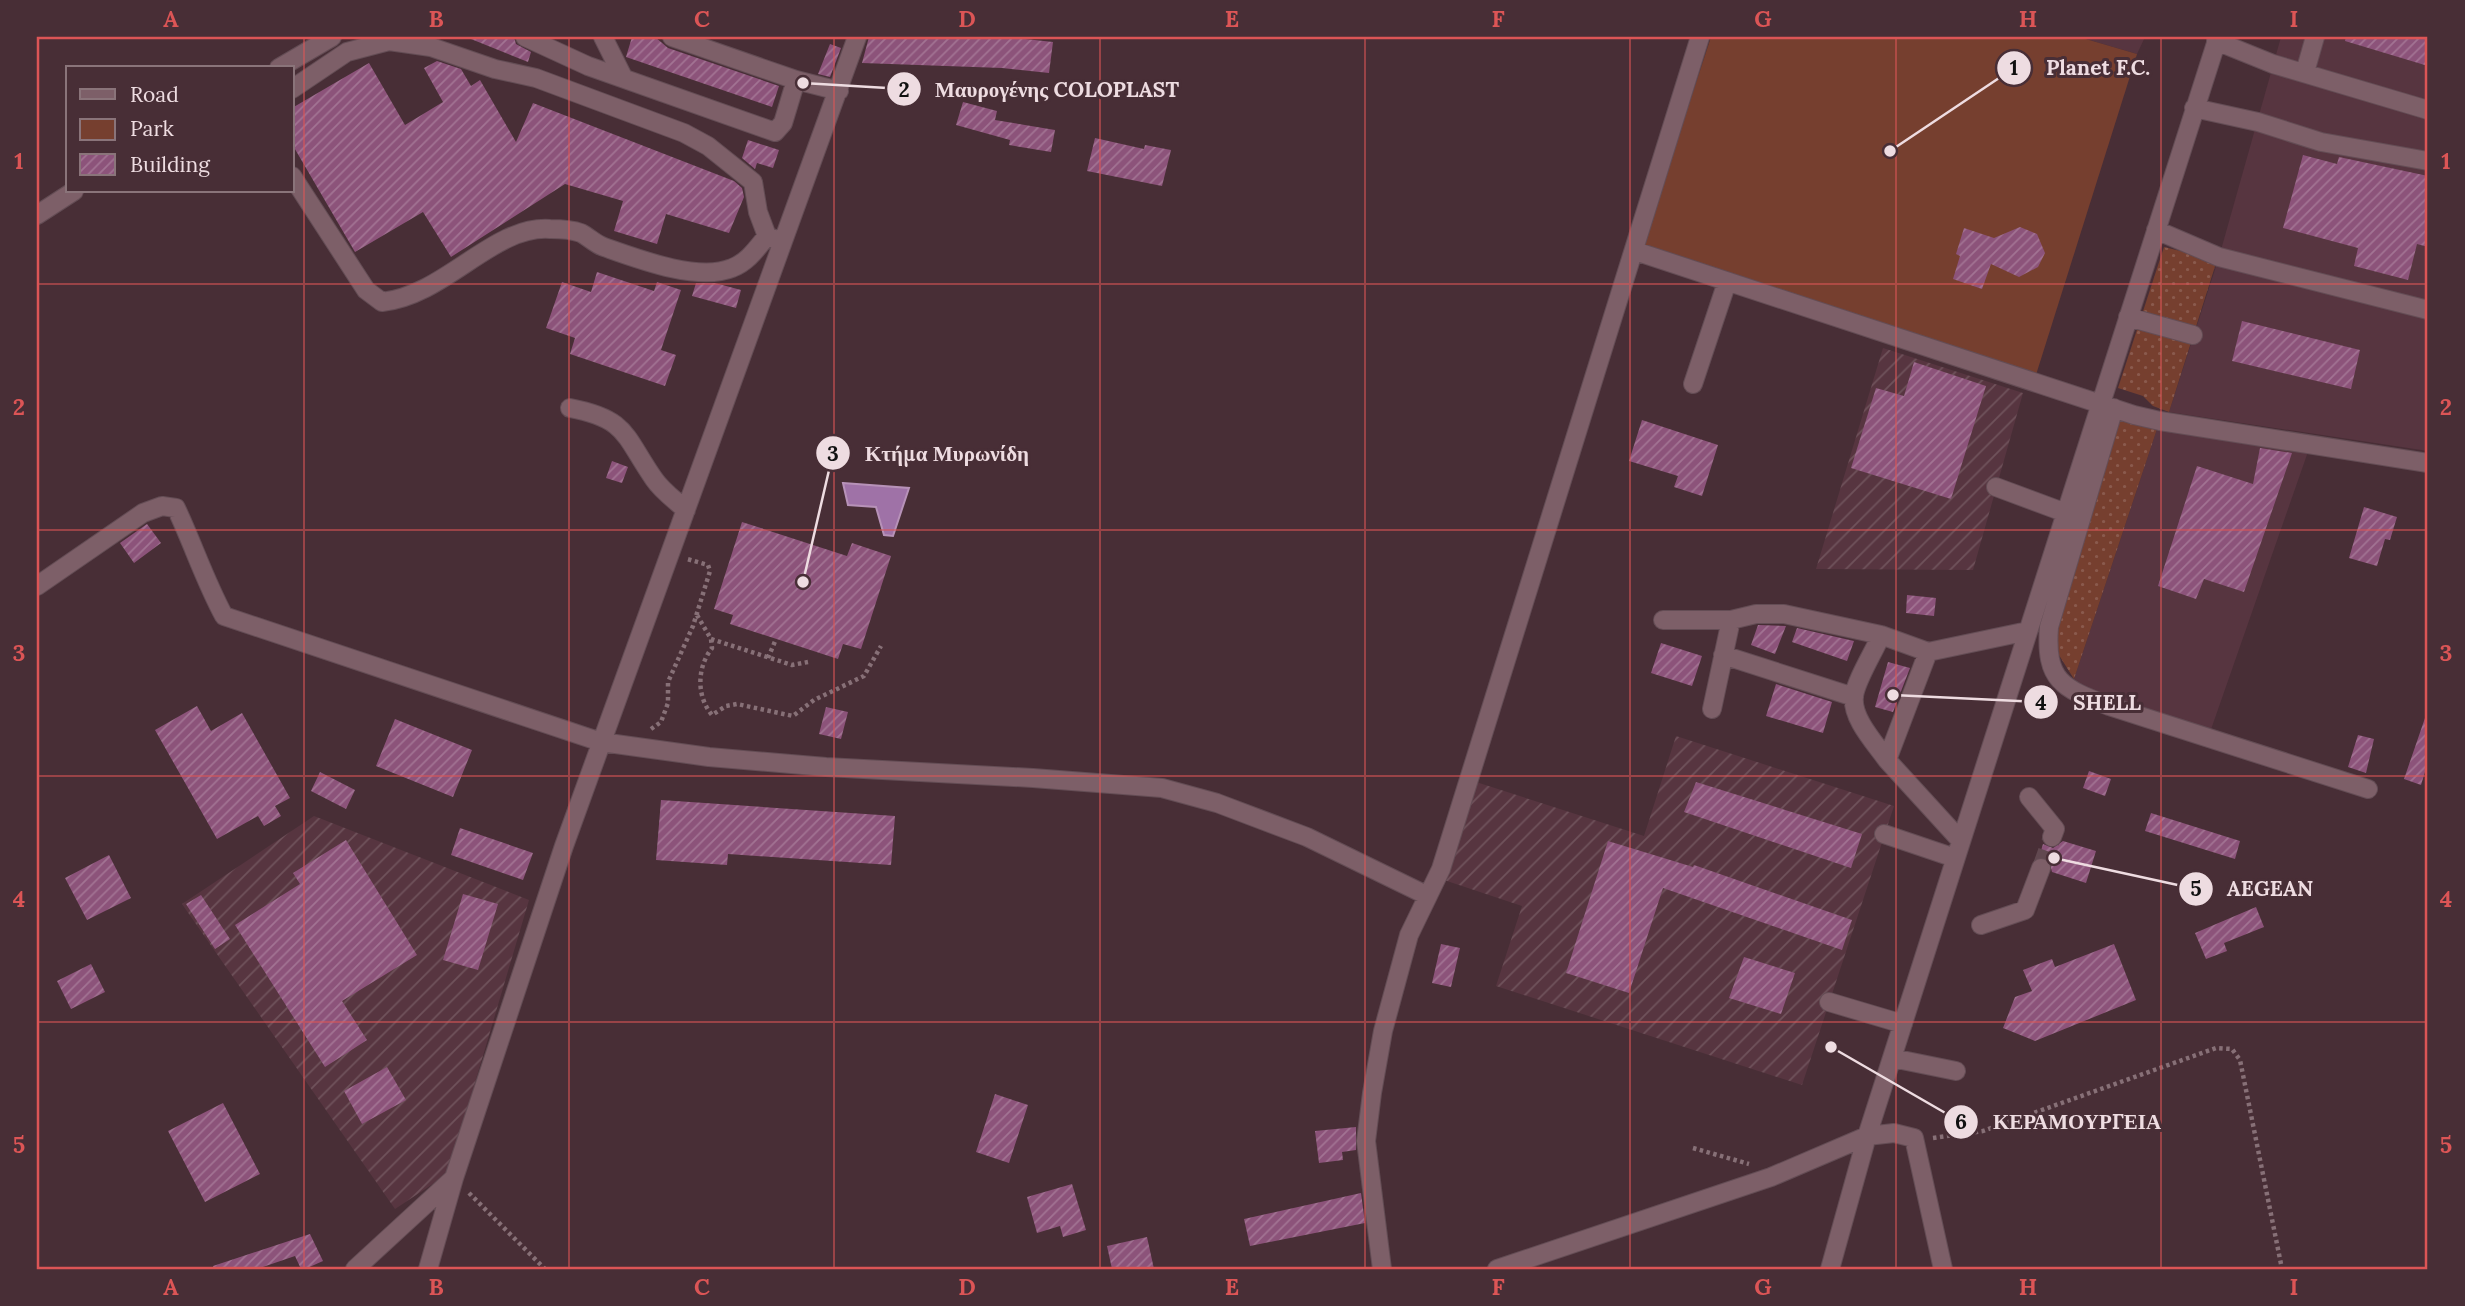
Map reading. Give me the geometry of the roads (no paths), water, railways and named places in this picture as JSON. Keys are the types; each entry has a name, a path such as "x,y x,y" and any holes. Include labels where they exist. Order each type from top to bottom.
{"street":[{"path":"282,66 332,37"},
{"path":"525,37 588,66 775,132 783,123 796,80"},
{"path":"603,37 623,77"},
{"path":"672,37 796,80 839,91"},
{"path":"428,1269 454,1178 601,742 685,510 775,240 839,91 856,37"},
{"path":"1382,1269 1372,1206 1367,1129 1383,1031 1409,935 1426,895 1441,869 1700,37"},
{"path":"2305,72 2315,37"},
{"path":"2368,789 2060,681 2047,657 2049,626 2128,317 2217,39 2273,64 2428,110"},
{"path":"294,88 348,52 389,41 431,47 495,69 536,78 659,123 708,146 753,182 758,212 775,240"},
{"path":"2194,108 2258,122 2321,142 2428,161"},
{"path":"294,179 366,290 382,302 404,300 447,278 495,244 519,234 547,228 581,233 601,246 687,273 716,273 734,268 775,240"},
{"path":"37,215 72,192"},
{"path":"2156,230 2219,257 2428,310"},
{"path":"1635,251 2162,423 2428,463"},
{"path":"1693,384 1727,282"},
{"path":"2128,317 2193,335"},
{"path":"1830,1269 1867,1136 1955,858 2066,513 2107,406"},
{"path":"570,408 614,421 630,439 653,478 685,510"},
{"path":"1996,487 2066,513"},
{"path":"37,586 143,513 162,506 176,508 195,548 206,583 225,615 601,742 709,757 826,767 1162,788 1217,803 1307,837 1426,895"},
{"path":"1663,620 1731,620 1756,614 1784,614 1881,635 1928,652 2028,631"},
{"path":"1712,709 1731,620"},
{"path":"1881,635 1854,697 1856,712 1887,760 1961,841"},
{"path":"1887,760 1928,652"},
{"path":"1723,655 1854,697"},
{"path":"2029,797 2054,829 2052,837"},
{"path":"1884,834 1955,858"},
{"path":"1981,925 2025,910 2041,868"},
{"path":"1829,1002 1903,1024"},
{"path":"1892,1058 1956,1071"},
{"path":"1497,1269 1771,1177 1867,1136 1894,1133 1914,1138 1943,1269"},
{"path":"355,1269 454,1178"}],"tunnel":[{"path":"2041,868 2052,837"}],"place":[{"name":"Μαυρογένης COLOPLAST","path":"803,83"},
{"name":"Planet F.C.","path":"1890,151"},
{"name":"Κτήμα Μυρωνίδη","path":"803,582"},
{"name":"SHELL","path":"1893,695"},
{"name":"AEGEAN","path":"2054,858"},
{"name":"ΚΕΡΑΜΟΥΡΓΕΙΑ","path":"1831,1047"}]}
